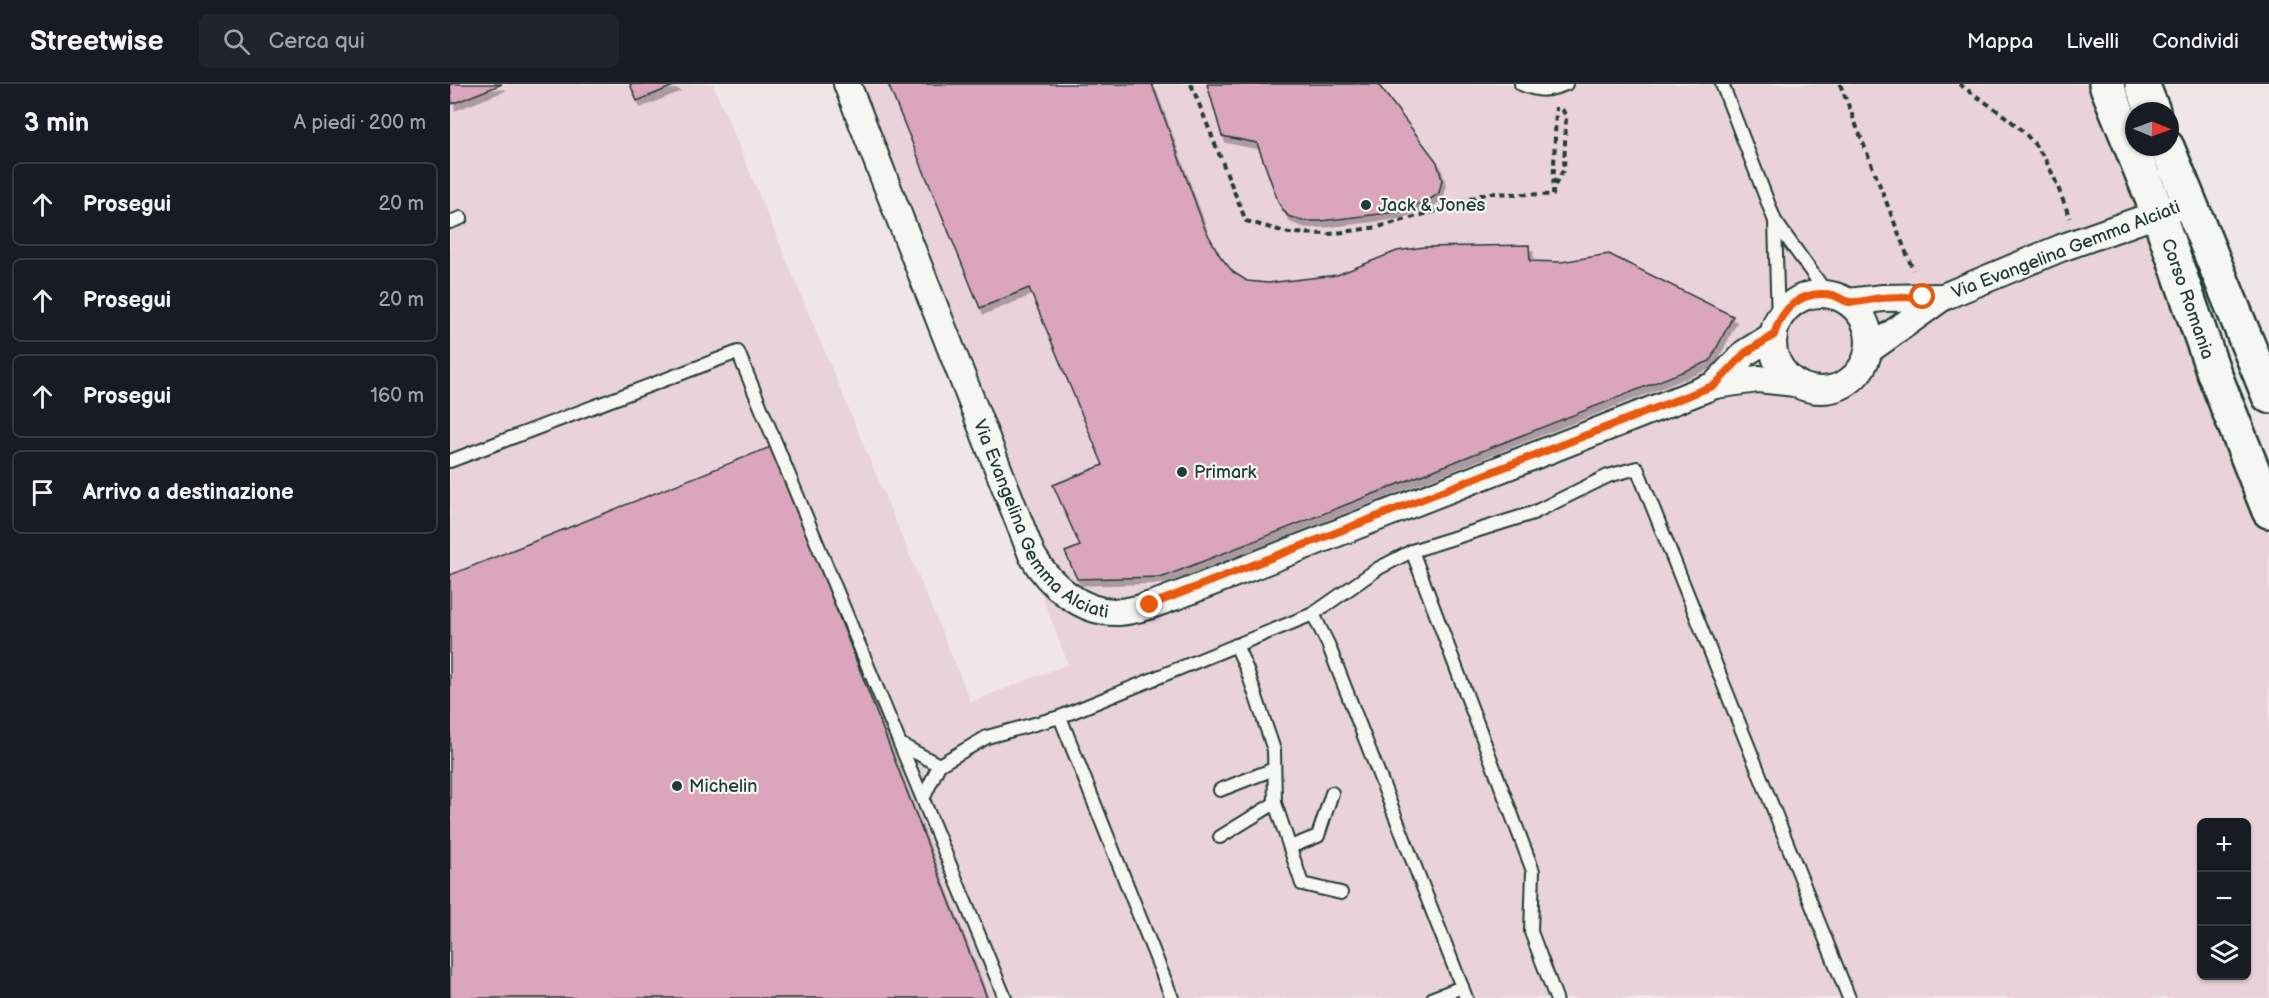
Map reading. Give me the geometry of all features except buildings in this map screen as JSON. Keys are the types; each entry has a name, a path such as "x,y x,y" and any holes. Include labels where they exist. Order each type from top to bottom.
{"main road":[{"name":"Corso Romania","path":"2106,84 2158,213 2214,373 2269,512"},
{"path":"2142,84 2149,102"},
{"name":"Corso Romania","path":"2171,156 2269,396"}],"street":[{"name":"Via Evangelina Gemma Alciati","path":"847,84 1032,555 1047,578 1060,590 1097,610 1118,612 1150,605 1186,592 1715,385 1758,379 1795,383"},
{"name":"Via Evangelina Gemma Alciati","path":"1869,350 1933,297 2190,203"},
{"path":"1808,295 1838,298 1858,311 1866,323 1869,350 1865,363 1858,375 1847,384 1821,391 1807,389 1784,374 1777,362 1773,348 1776,328 1785,310 1808,295"},
{"name":"Via Evangelina Gemma Alciati","path":"1838,298 1933,297"},
{"name":"Via Evangelina Gemma Alciati","path":"1715,385 1745,353 1776,328"}],"lane":[{"path":"1521,84 1539,91 1548,91 1566,84"},
{"path":"1722,84 1775,221 1838,298"},
{"path":"1775,221 1776,328"},
{"path":"450,461 738,352 1005,998"},
{"path":"923,799 939,765 987,737 1060,717 1313,614 1379,568 1412,551 1533,513 1608,476 1637,468 1849,998"},
{"path":"1412,551 1533,871 1532,932 1556,998"},
{"path":"1313,614 1328,644 1464,992 1433,998"},
{"path":"1236,645 1247,670 1274,750 1275,803 1302,884 1341,893"},
{"path":"1060,717 1172,998"},
{"path":"900,744 939,765"},
{"path":"1220,790 1274,769"},
{"path":"1290,847 1318,836 1332,793"},
{"path":"1220,837 1275,803"}],"path":[{"path":"1191,84 1246,221 1289,233 1330,234 1378,227 1436,212 1487,193 1553,195 1556,115"},
{"path":"1840,84 1933,297"},
{"path":"1959,84 2018,126 2032,140 2043,156 2080,242"},
{"path":"1554,188 1564,169 1566,116"}],"shaded area":[{"path":"450,84 713,84 971,702 1068,664 846,84 2106,84 2125,134 2125,156 2133,156 2269,511 2269,998 450,998"}],"place":[{"name":"Jack & Jones","path":"1366,205"},
{"name":"Primark","path":"1182,472"},
{"name":"Michelin","path":"677,786"}],"route":[{"path":"1150,605 1715,385 1745,353 1774,335 1778,321 1785,310 1808,295 1836,296 1848,302 1923,297"}]}
